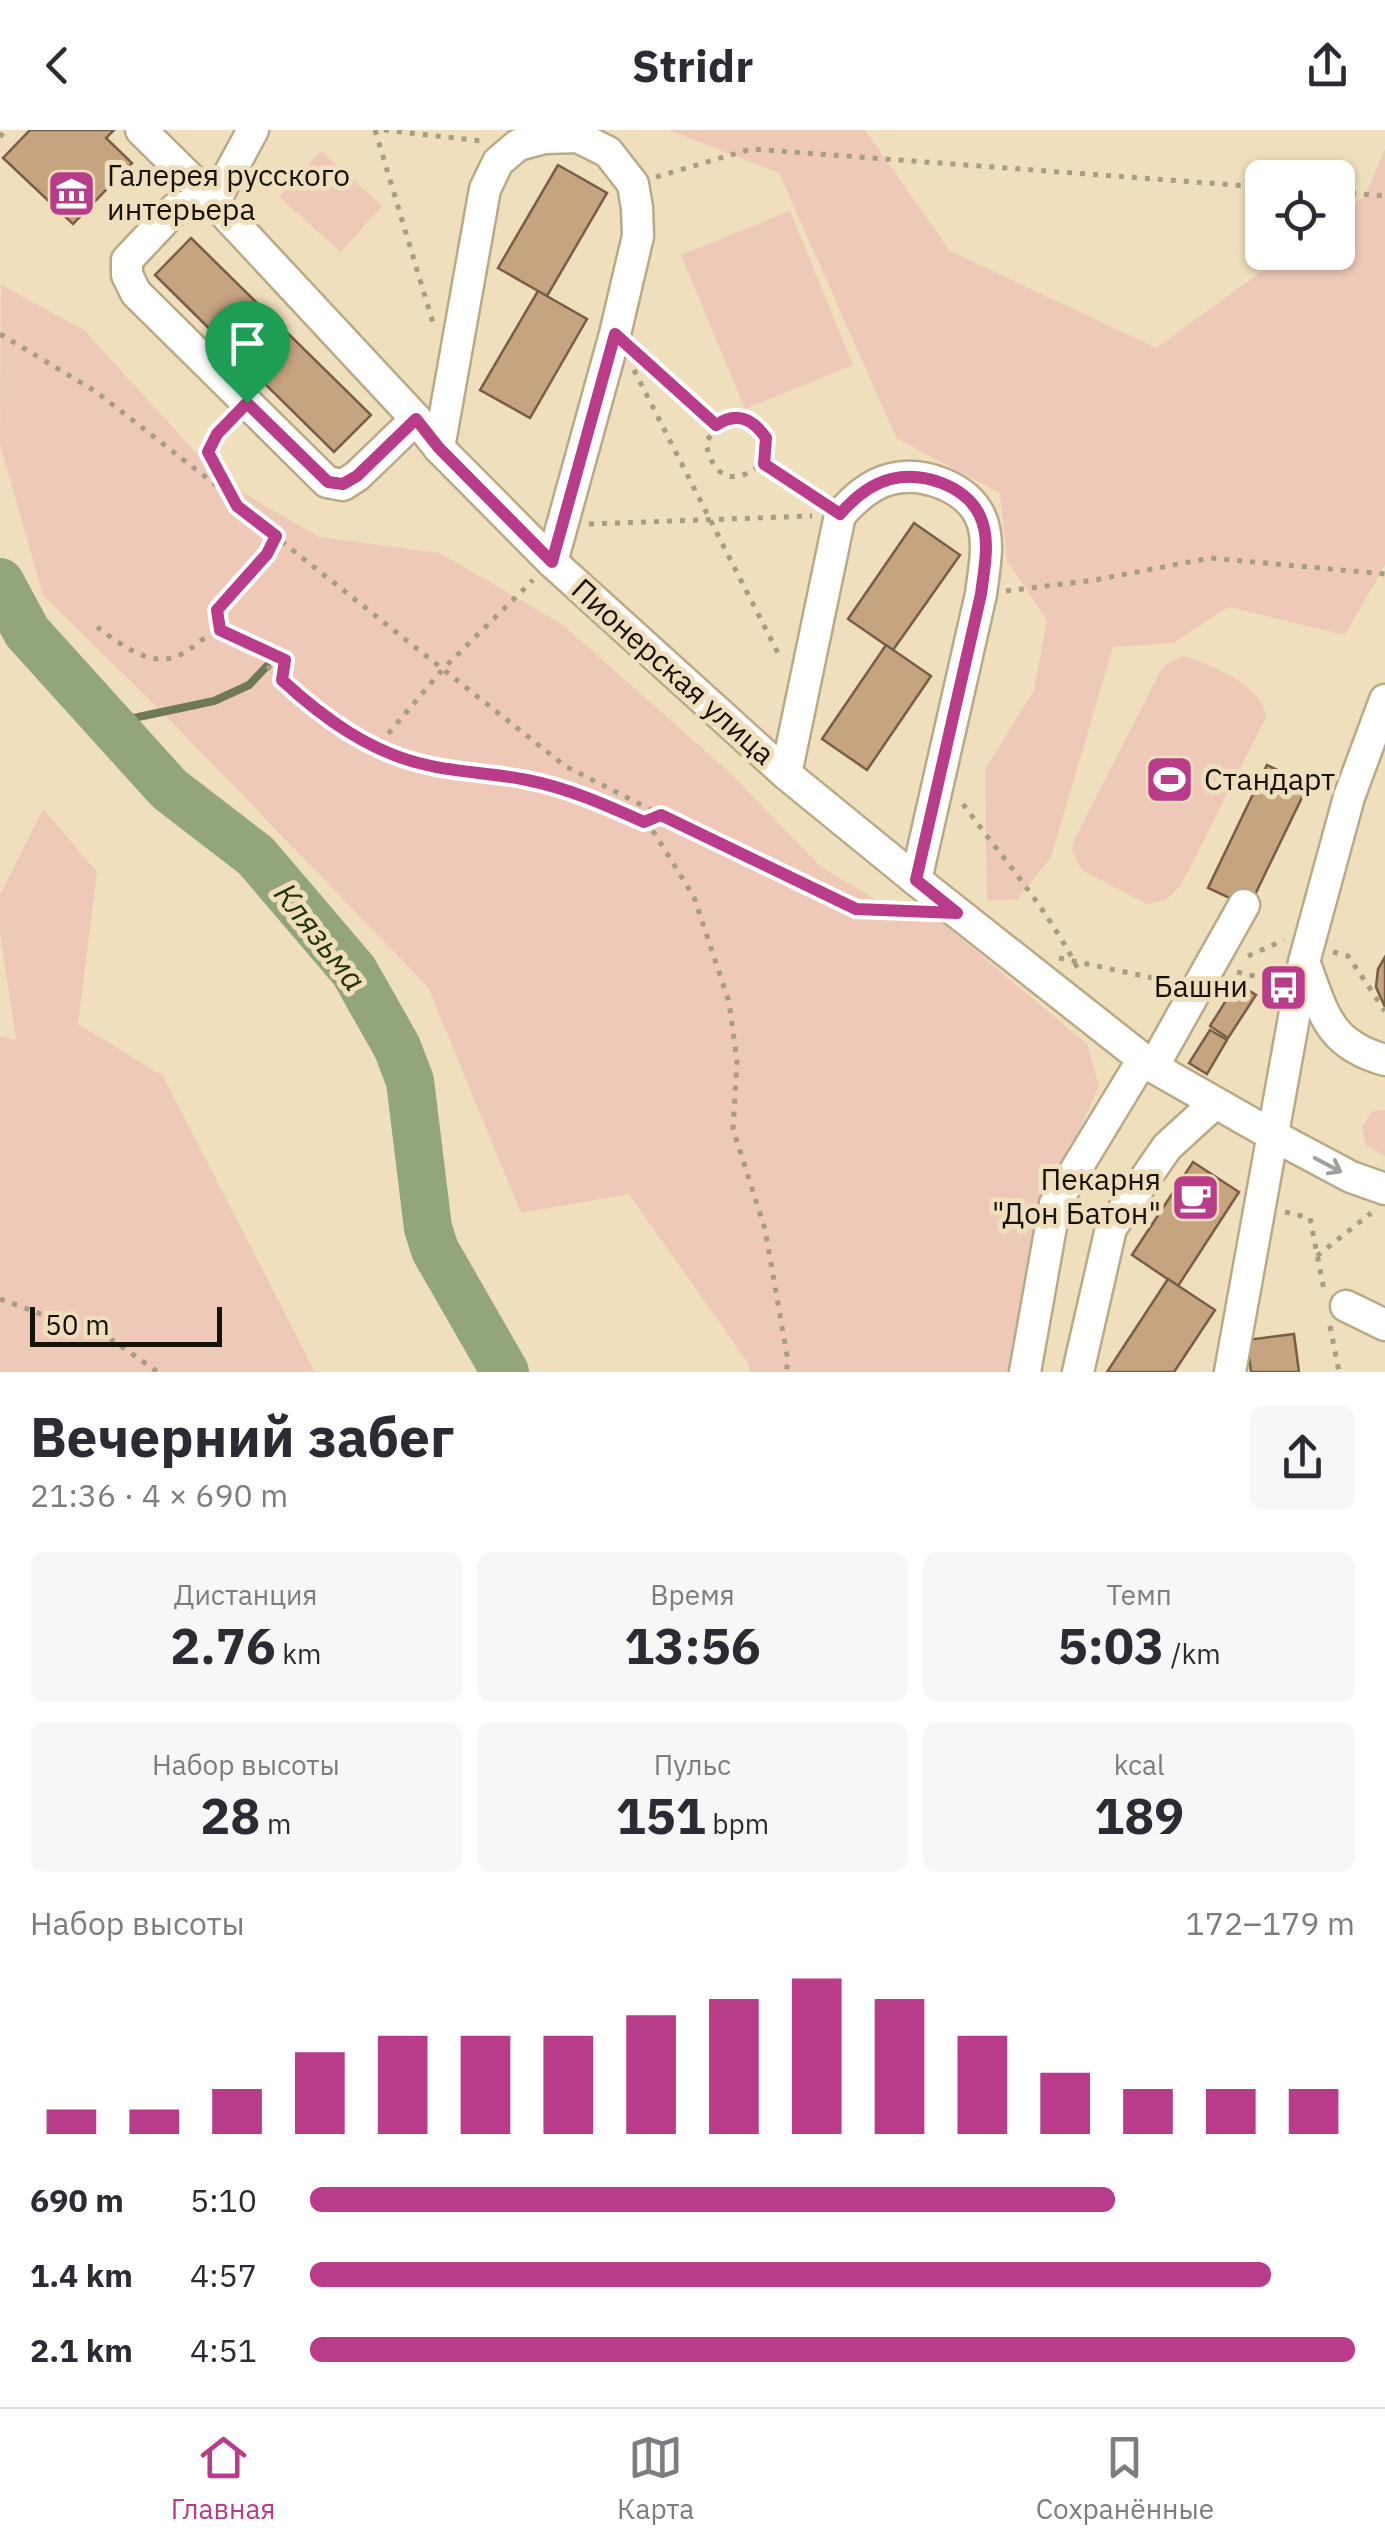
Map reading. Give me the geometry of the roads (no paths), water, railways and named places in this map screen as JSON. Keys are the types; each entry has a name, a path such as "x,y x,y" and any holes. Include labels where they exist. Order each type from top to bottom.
{"street":[{"name":"Пионерская улица","path":"141,130 214,202 439,448 552,562 786,774 1148,1063 1351,1177 1380,1200"},
{"path":"253,130 214,202 176,208 127,260 126,275 136,293 328,482 343,484 357,476 416,419"},
{"path":"439,448 485,189 498,162 518,145 544,138 578,137 608,152 633,184 638,236 552,562"},
{"path":"786,774 840,514 858,494 892,478 929,478 966,495 981,518 986,549 981,594 916,880"},
{"path":"1230,1372 1274,1136 1299,963 1349,797 1385,700"},
{"path":"1025,1372 1054,1204 1148,1063 1244,905"},
{"path":"1299,963 1328,1026 1364,1054 1385,1060"},
{"path":"1078,1372 1111,1228 1167,1147 1215,1103"},
{"path":"1333,1305 1385,1325"}],"waterway":[{"name":"Клязьма","path":"0,582 27,632 169,789 256,856 354,971 397,1047 410,1081 428,1228 435,1250 505,1372"},
{"path":"110,723 214,701 249,685 267,666"}],"place":[{"name":"Галерея русского интерьера","path":"72,193"},
{"name":"Стандарт","path":"1169,780"},
{"name":"Башни","path":"1283,987"},
{"name":"Пекарня \"Дон Батон\"","path":"1196,1197"}]}
